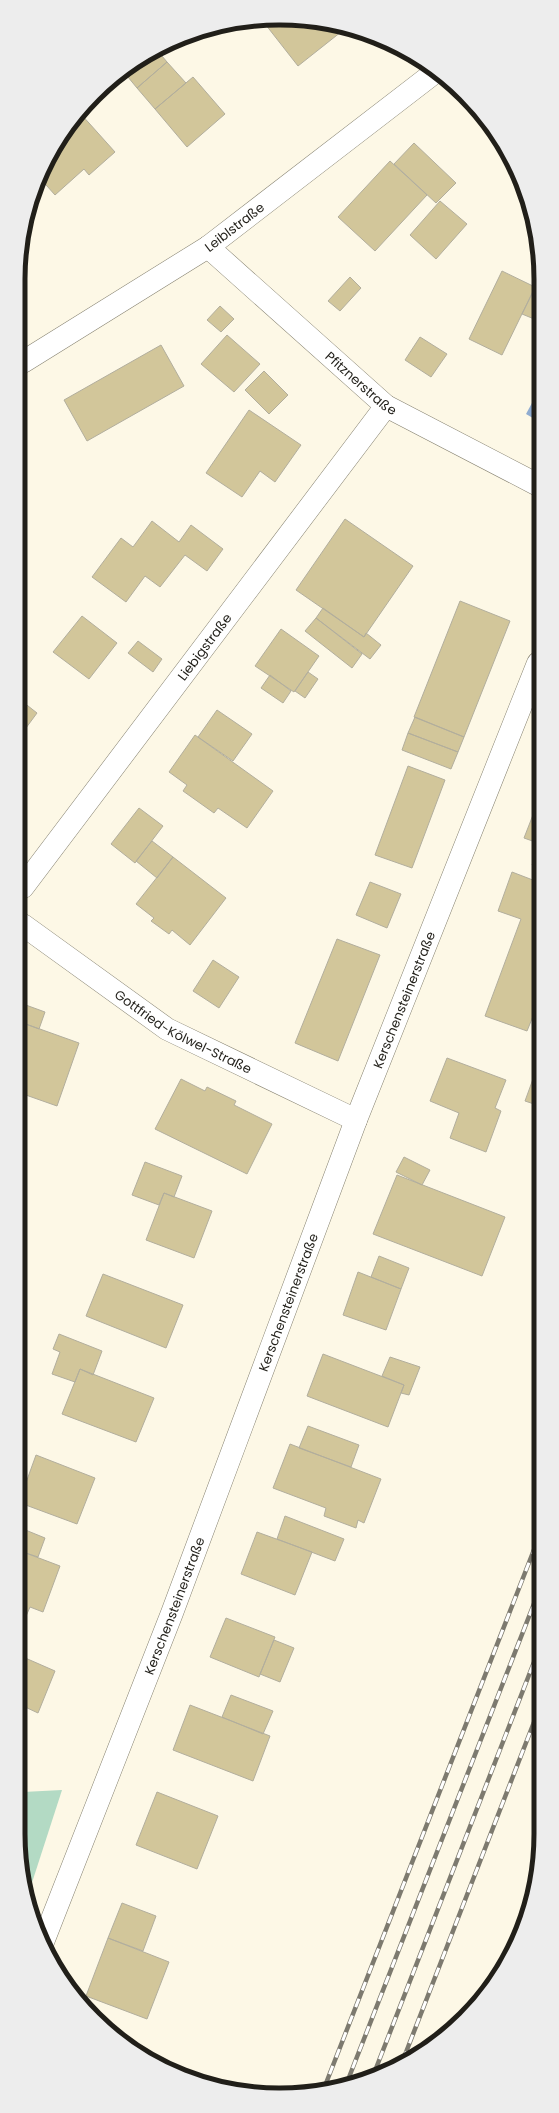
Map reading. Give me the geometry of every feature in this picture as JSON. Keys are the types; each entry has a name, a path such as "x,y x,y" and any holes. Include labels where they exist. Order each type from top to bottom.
{"street":[{"name":"Leiblstraße","path":"25,361 208,247 431,76"},
{"name":"Pfitznerstraße","path":"208,247 386,406 534,483"},
{"name":"Liebigstraße","path":"25,884 386,406"},
{"name":"Kerschensteinerstraße","path":"46,1935 172,1613 356,1120 534,674"},
{"name":"Gottfried-Kölwel-Straße","path":"25,925 167,1029 356,1120"}],"green space":[{"path":"62,1790 31,1886 27,1867 25,1792"}],"water":[{"path":"534,399 534,419 526,414"}],"building":[{"path":"267,26 313,27 340,33 298,66"},
{"path":"161,54 167,62 137,88 127,76"},
{"path":"167,62 186,83 155,109 137,88"},
{"path":"193,77 225,114 187,147 155,109"},
{"path":"84,117 115,152 89,175 84,169 55,195 44,182 59,152"},
{"path":"414,143 456,183 436,203 394,164"},
{"path":"390,161 427,195 375,251 338,217"},
{"path":"440,201 467,224 436,259 410,235"},
{"path":"502,271 534,287 502,355 469,339"},
{"path":"350,277 361,288 340,311 328,301"},
{"path":"534,290 534,319 522,314"},
{"path":"220,306 234,319 221,332 207,320"},
{"path":"227,335 260,364 234,392 201,364"},
{"path":"420,337 447,354 431,377 405,360"},
{"path":"161,345 184,386 87,441 64,400"},
{"path":"264,371 288,395 269,414 245,390"},
{"path":"249,410 301,445 275,482 260,471 242,497 206,473"},
{"path":"345,519 413,566 364,637 296,590"},
{"path":"152,521 179,542 191,525 223,549 207,571 185,555 160,587 145,576 126,602 92,577 121,538 133,547"},
{"path":"460,601 510,621 464,737 414,717"},
{"path":"323,608 364,637 366,633 381,645 370,659 316,618"},
{"path":"82,616 117,643 89,679 53,652"},
{"path":"316,618 362,654 352,668 305,631"},
{"path":"281,629 319,656 294,692 255,666"},
{"path":"138,641 162,659 153,672 128,653"},
{"path":"308,672 318,679 305,698 295,691"},
{"path":"270,675 291,691 283,703 261,688"},
{"path":"25,704 37,713 25,729"},
{"path":"217,710 252,734 233,761 198,737"},
{"path":"415,717 464,737 458,752 408,733"},
{"path":"408,733 458,752 451,769 402,750"},
{"path":"195,735 273,791 247,828 218,808 214,813 183,791 187,785 169,772"},
{"path":"408,766 445,780 412,868 375,855"},
{"path":"139,808 163,826 135,863 111,844"},
{"path":"534,812 534,842 524,838"},
{"path":"152,841 173,857 157,878 136,861"},
{"path":"173,857 226,898 190,945 172,930 169,934 151,921 154,918 136,904"},
{"path":"512,872 534,880 534,1014 527,1031 485,1016 521,919 498,911"},
{"path":"370,882 401,894 387,928 356,915"},
{"path":"337,939 380,955 338,1061 295,1043"},
{"path":"213,960 239,977 219,1008 193,991"},
{"path":"25,1005 45,1012 39,1029 25,1024"},
{"path":"25,1024 79,1043 57,1106 25,1095"},
{"path":"447,1058 506,1080 495,1108 501,1111 486,1152 450,1138 459,1113 430,1101"},
{"path":"534,1076 534,1104 525,1101"},
{"path":"181,1079 205,1091 207,1087 236,1101 234,1105 272,1124 247,1174 155,1129"},
{"path":"404,1157 430,1170 422,1185 396,1172"},
{"path":"145,1162 182,1176 174,1197 164,1193 159,1205 132,1195"},
{"path":"397,1175 505,1217 482,1276 373,1234"},
{"path":"164,1193 212,1211 194,1258 146,1240"},
{"path":"379,1256 409,1268 401,1289 371,1277"},
{"path":"358,1272 401,1289 386,1330 343,1315"},
{"path":"103,1274 183,1305 166,1348 86,1316"},
{"path":"59,1334 102,1351 93,1375 80,1369 75,1382 52,1374 60,1352 53,1349"},
{"path":"323,1354 404,1385 388,1427 307,1396"},
{"path":"390,1357 420,1367 409,1395 401,1393 404,1385 382,1376"},
{"path":"80,1369 154,1398 136,1442 62,1414"},
{"path":"308,1426 359,1445 351,1467 299,1448"},
{"path":"290,1444 381,1479 364,1523 358,1520 356,1528 324,1516 326,1508 273,1488"},
{"path":"36,1455 95,1478 77,1524 25,1505 25,1485"},
{"path":"285,1516 344,1539 335,1561 277,1539"},
{"path":"25,1530 45,1538 38,1557 25,1553"},
{"path":"257,1532 312,1552 295,1595 241,1574"},
{"path":"25,1553 60,1566 43,1612 30,1607 25,1618"},
{"path":"226,1618 275,1637 259,1677 210,1657"},
{"path":"274,1640 294,1648 280,1682 260,1674"},
{"path":"25,1658 55,1671 38,1713 25,1707"},
{"path":"231,1695 273,1711 263,1734 222,1717"},
{"path":"190,1705 270,1736 253,1781 173,1750"},
{"path":"157,1792 218,1816 197,1869 136,1845"},
{"path":"122,1903 156,1916 143,1951 108,1938"},
{"path":"108,1938 169,1962 147,2019 86,1996"}],"railway":[{"path":"326,2084 534,1550"},
{"path":"349,2078 534,1604"},
{"path":"376,2069 534,1662"},
{"path":"405,2055 534,1722"}]}
